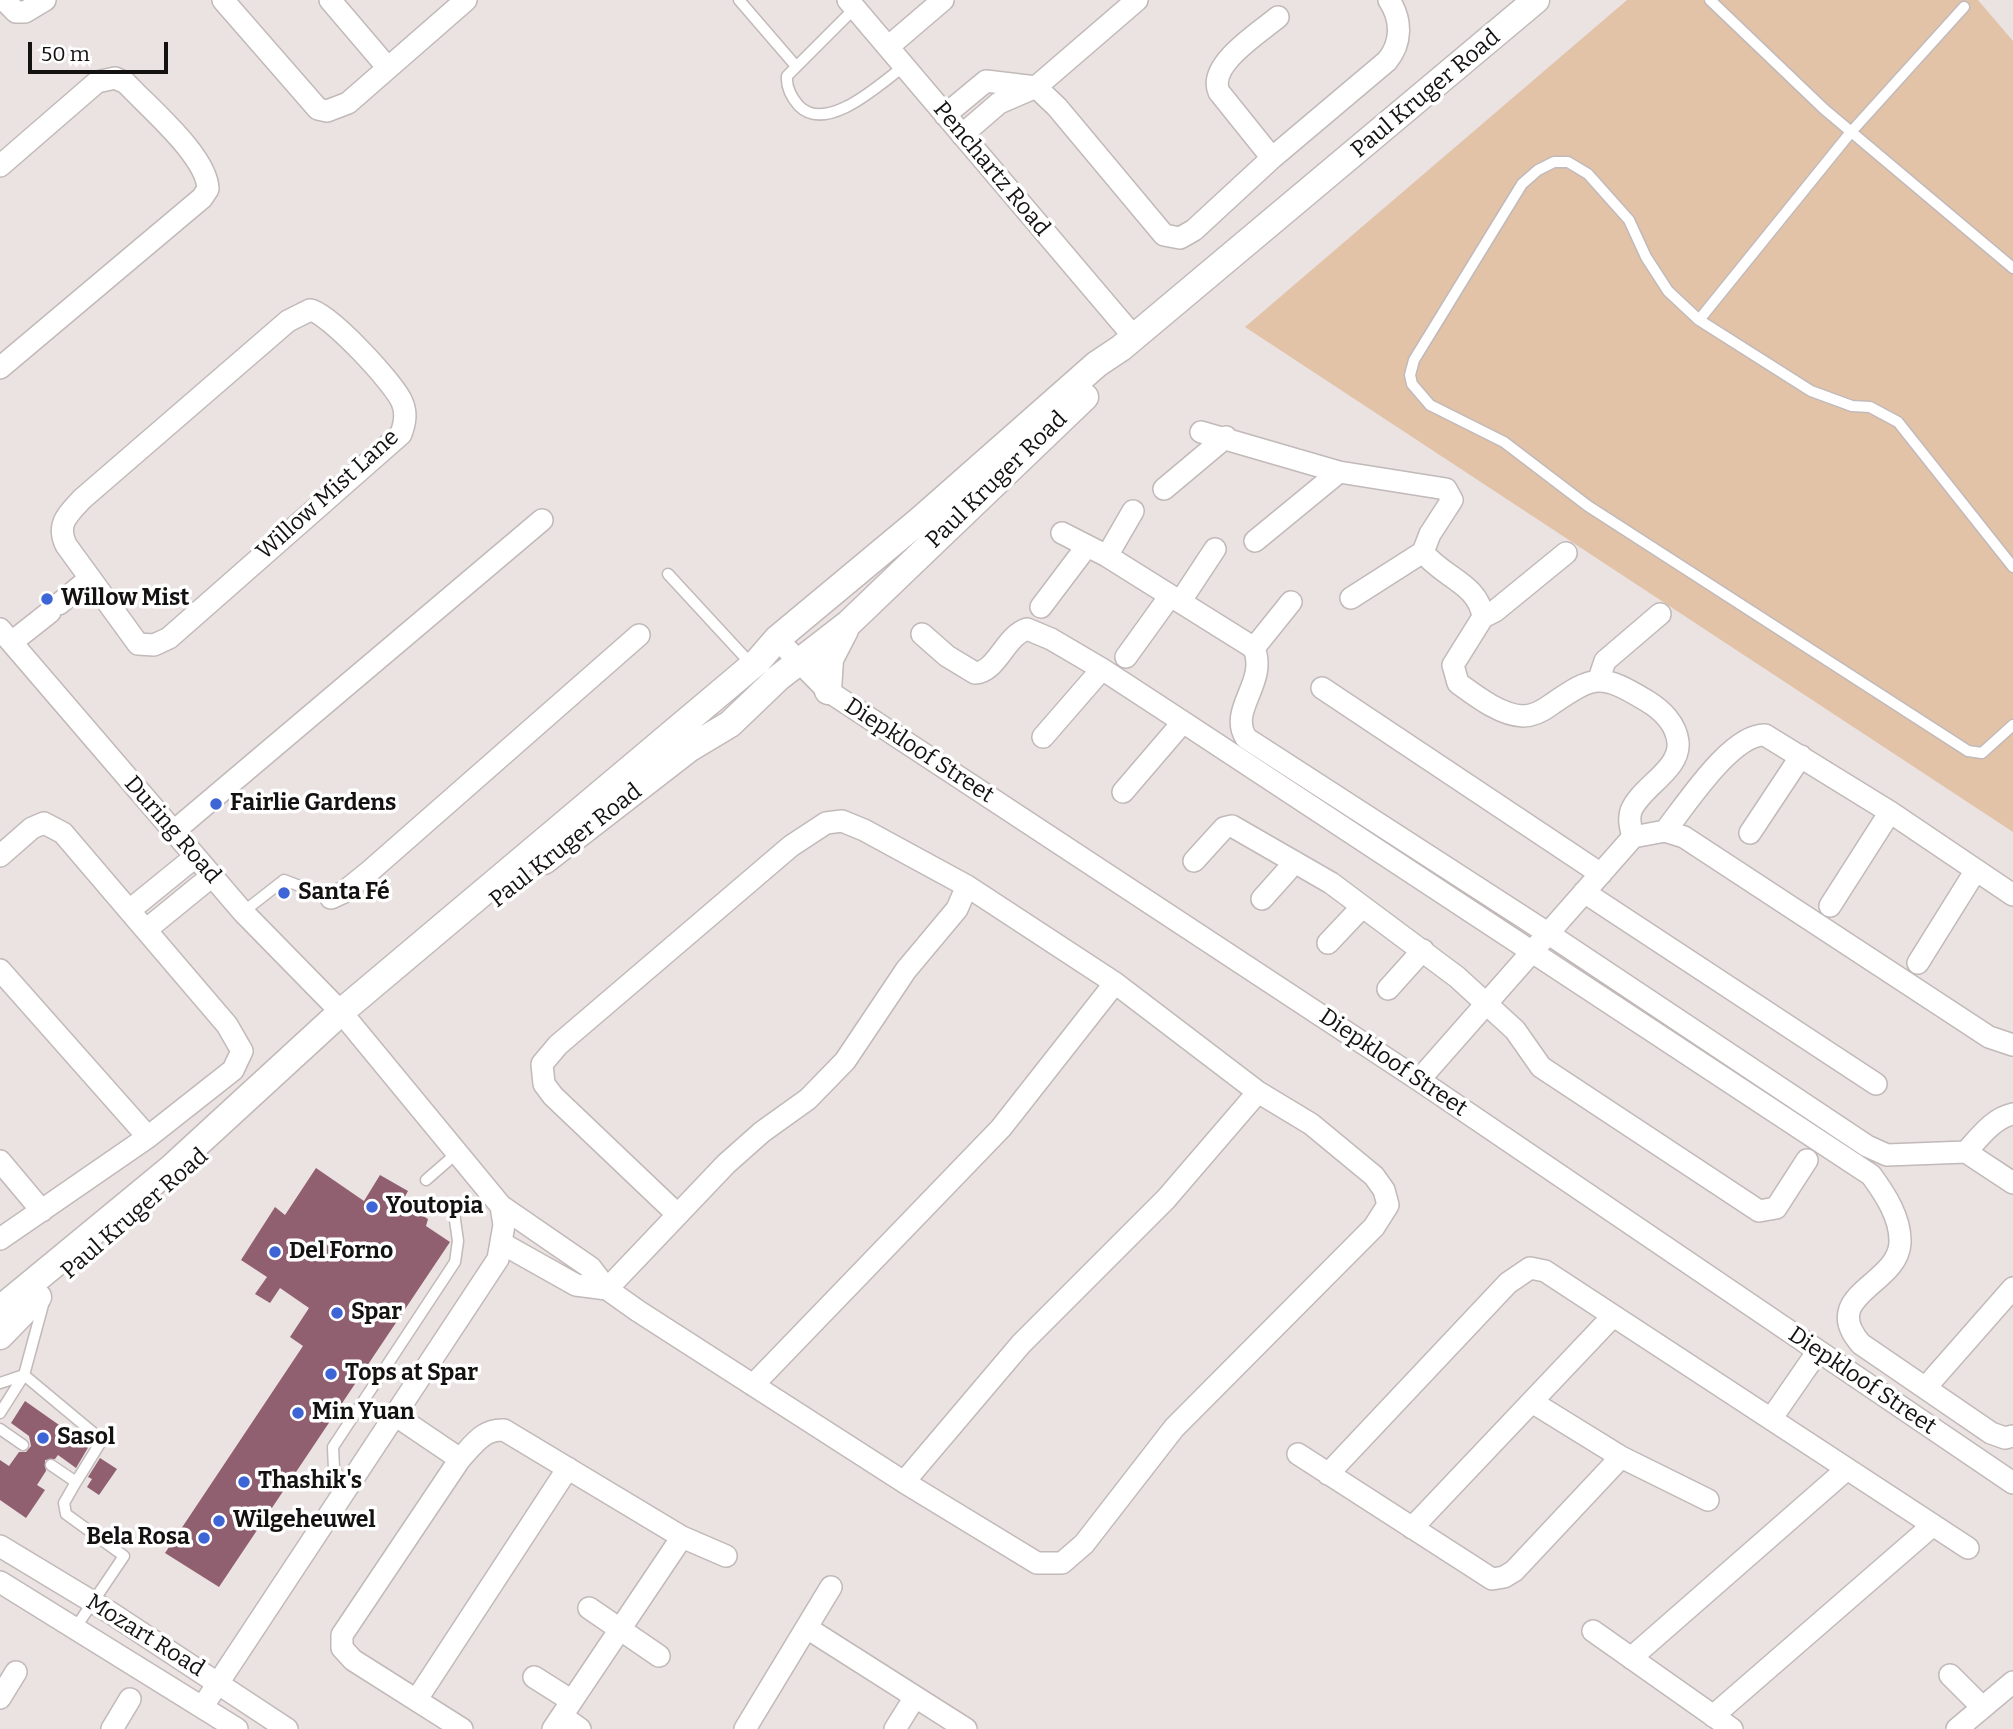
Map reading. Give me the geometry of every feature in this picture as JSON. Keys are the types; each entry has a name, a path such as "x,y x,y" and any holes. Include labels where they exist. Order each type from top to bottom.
{"street":[{"path":"4,0 16,12 25,12 45,0"},
{"path":"223,0 318,108 327,111 348,103 466,0"},
{"path":"330,0 388,68"},
{"path":"888,47 943,0"},
{"path":"962,135 999,103 1036,87 1138,0"},
{"path":"945,115 986,81 1036,87 1169,237 1187,236 1272,158 1395,52 1398,20 1389,0"},
{"name":"Paul Kruger Road","path":"0,1309 170,1169 346,1018 752,665 777,639 884,552 1097,364 1128,343 1536,0"},
{"name":"Penchartz Road","path":"852,4 962,135 1128,343"},
{"path":"1272,158 1219,92 1215,79 1221,66 1278,17"},
{"path":"0,166 97,82 115,78 126,83 192,154 204,170 208,189 202,198 0,368"},
{"name":"Willow Mist Lane","path":"319,311 327,317 399,395 405,411 401,434 161,643 143,646 134,640 89,579 60,530 68,513 300,312 319,311"},
{"name":"Paul Kruger Road","path":"0,1336 46,1290 346,1018 690,748 730,724 778,678 849,622 1108,375 1128,343"},
{"path":"1200,432 1339,472 1446,489 1452,500 1430,534 1423,552 1352,597"},
{"path":"1164,489 1226,438"},
{"path":"1255,541 1339,472"},
{"path":"1107,556 1133,511"},
{"path":"173,832 542,520"},
{"path":"1062,533 1107,556 1254,649 1259,662 1258,672 1240,719 1246,738 1546,932 1867,1146 1887,1155 1966,1152 2013,1182"},
{"path":"1041,607 1087,546"},
{"path":"1126,657 1215,548"},
{"path":"1423,552 1440,570 1472,591 1481,604 1483,617"},
{"path":"1566,553 1495,611 1483,617 1455,658 1454,677 1474,695 1511,715 1527,716 1542,711 1586,683 1599,679 1616,683 1653,705 1675,730 1678,745 1673,760 1632,809 1630,820 1633,837"},
{"path":"6,636 55,608 89,579"},
{"path":"1254,649 1291,602"},
{"path":"1599,679 1605,661 1660,614"},
{"path":"828,691 830,659 849,622"},
{"path":"922,634 947,656 975,673 986,669 1013,637 1027,629 1051,639 1102,669 1871,1175 1898,1223 1901,1246 1887,1269 1852,1304 1846,1318 1849,1330 1861,1343 1992,1433 2005,1438 2013,1436"},
{"path":"331,898 344,892 370,871 639,635"},
{"name":"During Road","path":"6,636 243,912 346,1018 501,1206 591,1268 607,1289"},
{"name":"Diepkloof Street","path":"777,639 828,691 1419,1080 2013,1483"},
{"path":"1043,737 1102,669"},
{"path":"1322,688 1601,874"},
{"path":"1123,792 1183,722"},
{"path":"1665,831 1728,753 1746,738 1765,735 1889,812 2013,895"},
{"path":"1750,833 1801,756"},
{"path":"1830,906 1889,812"},
{"path":"503,1244 576,1284 607,1289 904,1482 1037,1563 1062,1563 1084,1544 1174,1428 1374,1227 1388,1205 1384,1190 1374,1176 1311,1124 1258,1092 1115,983 967,886 864,830 842,821 826,823 791,846 542,1063 542,1073 553,1096 677,1213"},
{"path":"0,856 32,828 44,823 53,825 131,909 227,1025 242,1051 233,1070 148,1137 0,1239"},
{"path":"1194,861 1224,828 1232,826 1331,883 1423,950 1485,1002 1515,1030 1541,1067 1759,1211 1776,1208 1808,1160"},
{"path":"1419,1080 1546,932 1633,837 1665,831 1684,837 1989,1037 2013,1045"},
{"path":"131,909 195,857"},
{"path":"1262,899 1295,862"},
{"path":"1918,963 1976,870"},
{"path":"147,929 212,876"},
{"path":"607,1289 726,1164 762,1132 808,1099 845,1061 906,970 957,909 967,886"},
{"path":"1584,892 1877,1084"},
{"path":"1328,943 1362,907"},
{"path":"1388,989 1423,950"},
{"path":"0,970 148,1137"},
{"path":"753,1385 1001,1128 1115,983"},
{"path":"904,1482 1030,1334 1166,1199 1258,1092"},
{"path":"1966,1152 2003,1116 2013,1114"},
{"path":"0,1161 42,1211"},
{"path":"203,1706 498,1259 503,1244 501,1206"},
{"path":"1328,1475 1519,1273 1530,1268 1545,1271 1968,1548"},
{"path":"1926,1387 2013,1288"},
{"path":"1412,1528 1613,1316"},
{"path":"1771,1419 1818,1351"},
{"path":"1532,1402 1621,1457 1708,1500"},
{"path":"396,1415 460,1459"},
{"path":"461,1729 353,1660 342,1648 342,1635 460,1459 481,1436 492,1430 504,1430 682,1536 726,1556"},
{"path":"1298,1454 1492,1579 1504,1577 1514,1571 1621,1457"},
{"path":"417,1699 568,1468"},
{"path":"1631,1658 1847,1469"},
{"path":"1713,1716 1933,1525"},
{"path":"562,1715 682,1536"},
{"name":"Mozart Road","path":"0,1546 219,1682 287,1729"},
{"name":"Mozart Road","path":"0,1582 237,1729"},
{"path":"745,1729 831,1587"},
{"path":"589,1608 659,1656"},
{"path":"807,1628 966,1729"},
{"path":"1593,1631 1732,1729"},
{"path":"0,1698 16,1672"},
{"path":"1950,1675 1982,1707"},
{"path":"534,1677 562,1715 580,1729"},
{"path":"1957,1729 2013,1682"},
{"path":"895,1729 915,1697"},
{"path":"112,1729 130,1699"}],"lane":[{"path":"739,0 795,65"},
{"path":"1710,0 1764,54 1851,132 2013,268"},
{"path":"852,4 787,76 793,98 800,107 820,116 844,108 904,66"},
{"path":"1699,320 1851,132 1965,6"},
{"path":"2013,567 1898,422 1870,407 1852,406 1811,391 1699,320 1668,291 1646,257 1629,220 1606,191 1569,162 1554,162 1538,170 1522,184 1414,359 1410,376 1412,384 1430,405 1504,442 1588,506 1968,751 1982,753 2013,725"},
{"path":"668,574 752,665"},
{"path":"243,912 284,880 331,898"},
{"path":"426,1180 457,1153"},
{"path":"347,1487 334,1469 333,1447 455,1262 458,1241 454,1213"},
{"path":"0,1413 24,1375 46,1290"},
{"path":"0,1383 24,1375"},
{"path":"24,1375 102,1440 64,1503 66,1514 124,1556 76,1627"},
{"path":"0,1429 23,1445"},
{"path":"51,1465 76,1482"}],"shaded area":[{"path":"1627,0 1978,0 2013,41 2013,832 1245,327"}],"building":[{"path":"316,1168 364,1201 380,1175 408,1191 402,1202 428,1219 426,1226 450,1242 219,1587 165,1553 303,1346 290,1337 309,1308 280,1288 270,1303 255,1294 267,1277 241,1260 275,1207 285,1215"},
{"path":"25,1401 89,1446 76,1468 58,1455 55,1459 45,1460 46,1471 37,1485 45,1490 26,1518 0,1500 0,1460 9,1466 19,1452 26,1452 31,1446 29,1436 11,1423"},
{"path":"100,1458 117,1469 99,1495 87,1487 92,1479 88,1477"}],"place":[{"name":"Willow Mist","path":"47,599"},
{"name":"Fairlie Gardens","path":"216,804"},
{"name":"Santa Fé","path":"284,893"},
{"name":"Youtopia","path":"372,1207"},
{"name":"Del Forno","path":"275,1252"},
{"name":"Spar","path":"337,1313"},
{"name":"Tops at Spar","path":"331,1374"},
{"name":"Min Yuan","path":"298,1413"},
{"name":"Sasol","path":"43,1438"},
{"name":"Thashik's","path":"244,1482"},
{"name":"Wilgeheuwel","path":"219,1521"},
{"name":"Bela Rosa","path":"204,1538"}]}
